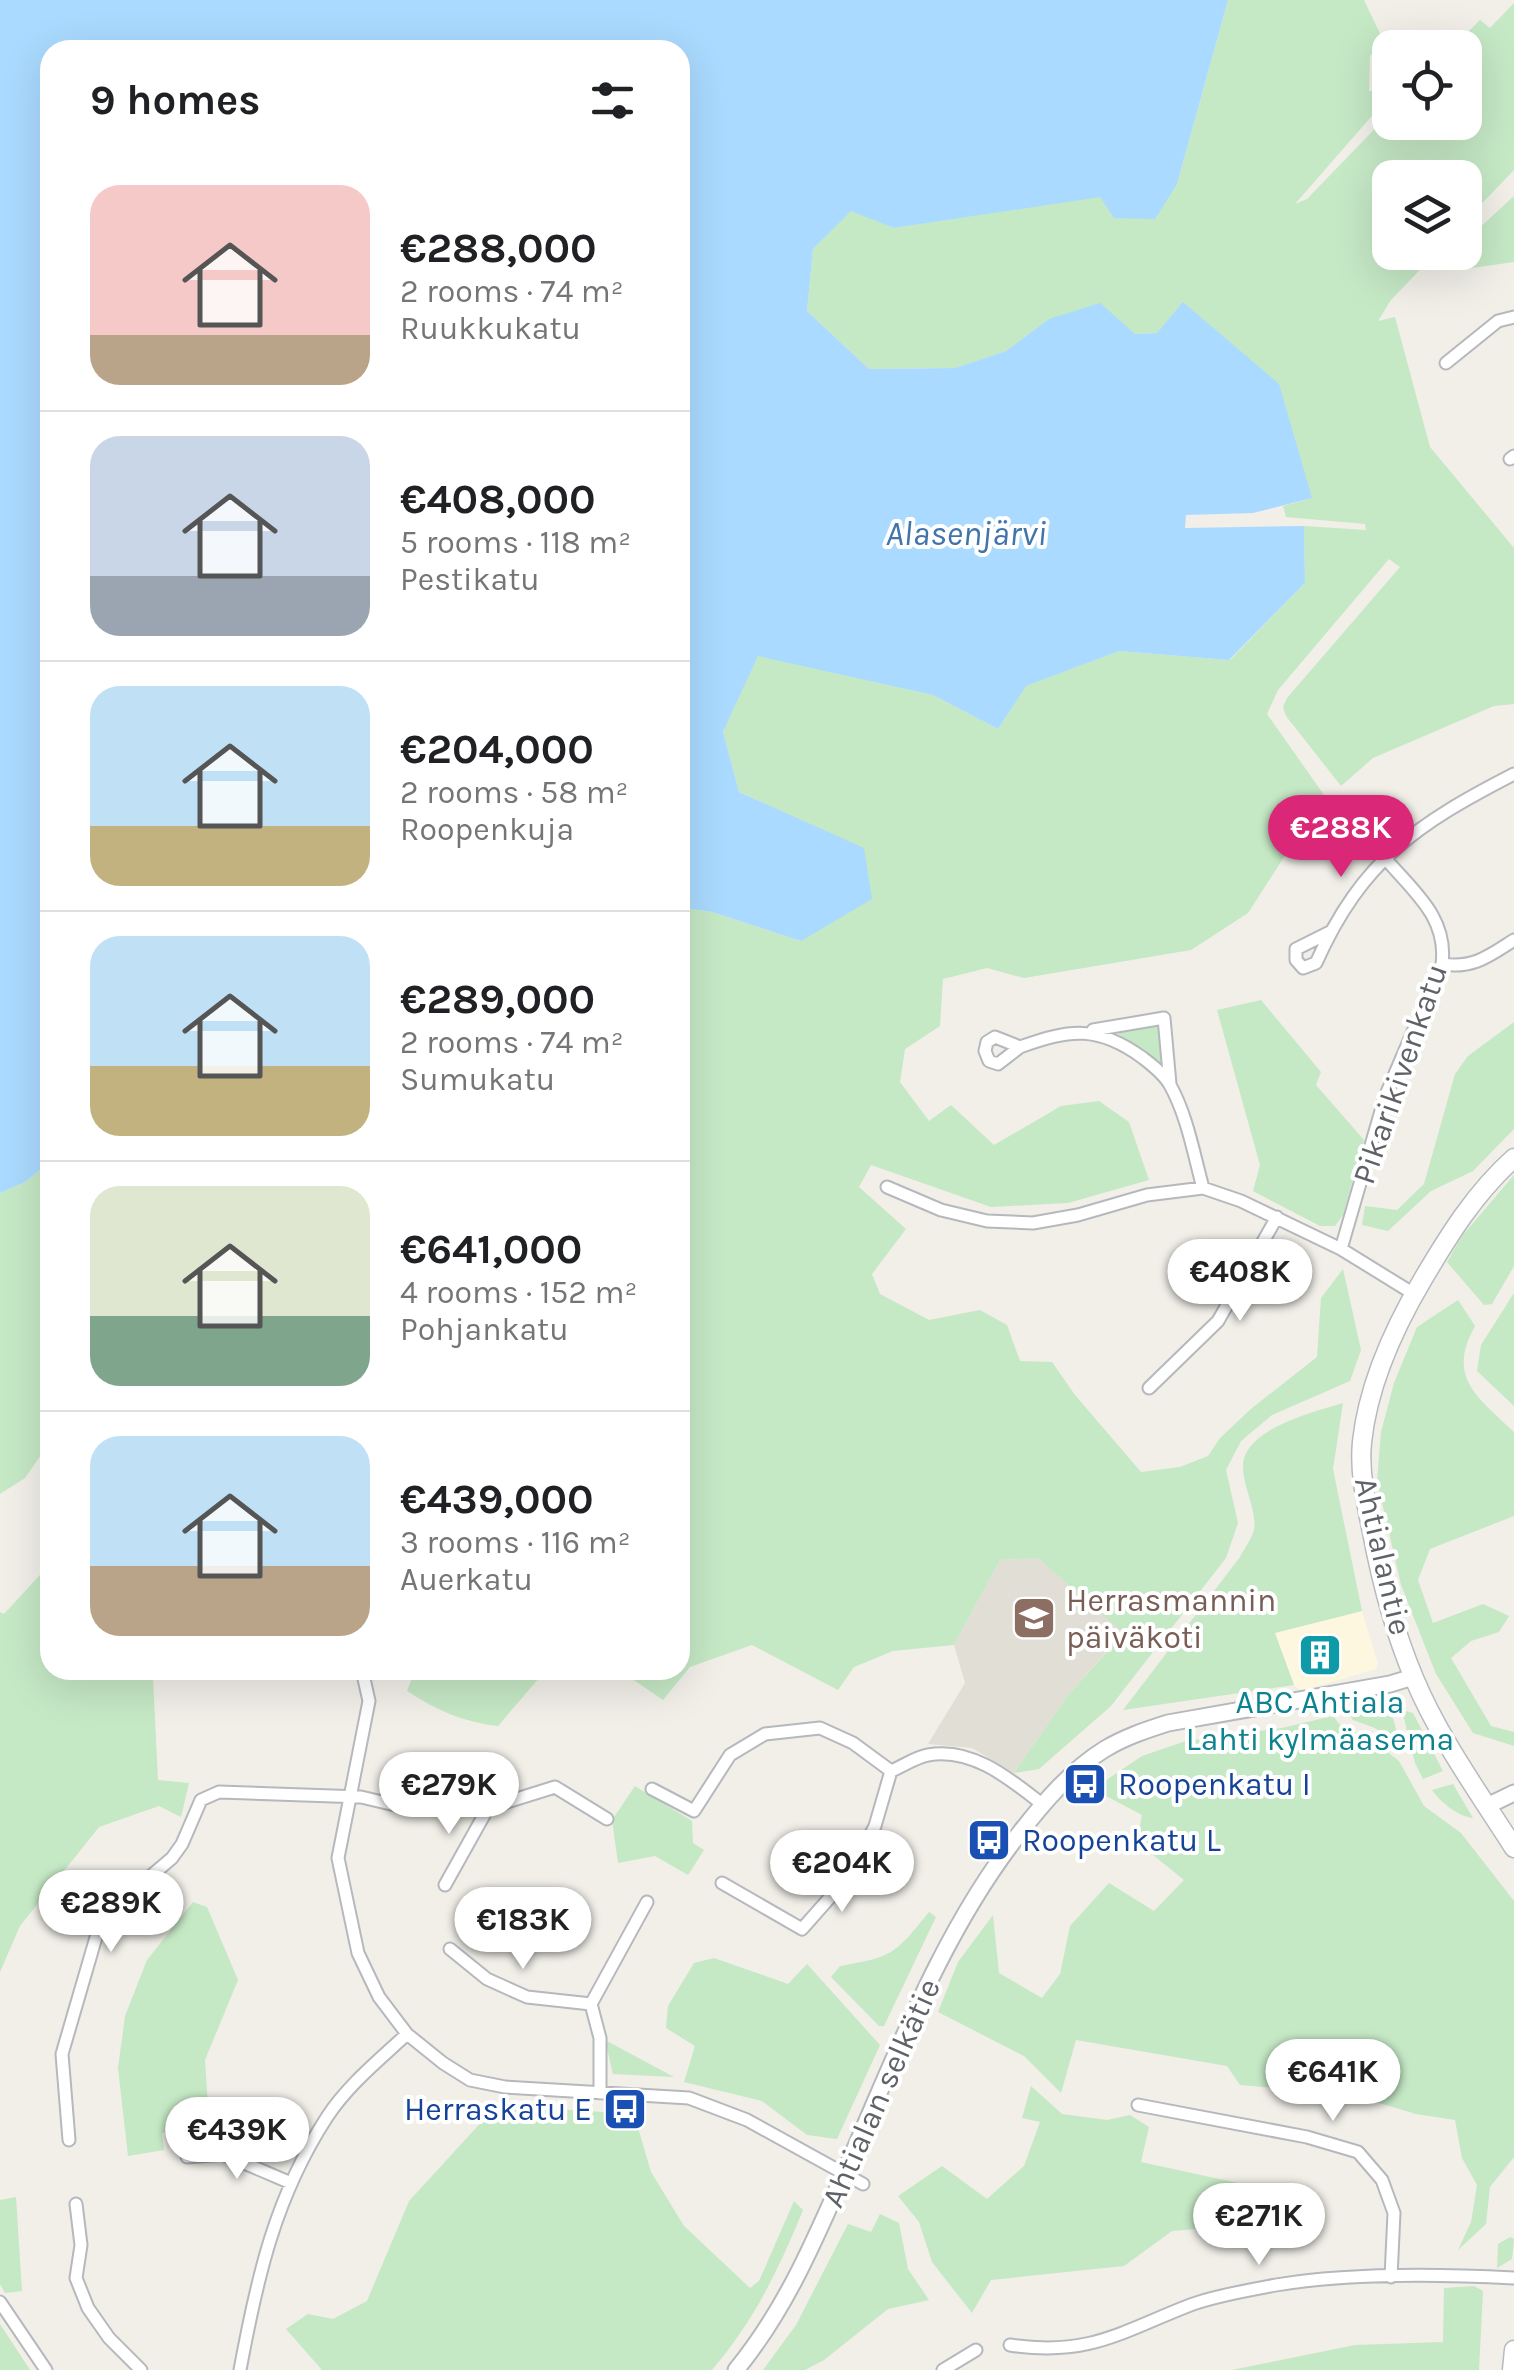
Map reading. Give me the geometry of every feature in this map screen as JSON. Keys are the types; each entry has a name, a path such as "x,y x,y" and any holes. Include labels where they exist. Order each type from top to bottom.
{"main road":[{"name":"Ahtialantie","path":"1514,1158 1458,1219 1414,1294 1384,1357 1368,1406 1362,1444 1362,1483 1377,1559 1413,1677 1443,1736 1514,1848"},
{"path":"1512,2370 1514,2350"}],"street":[{"path":"1446,363 1498,322 1514,316"},
{"path":"1330,932 1384,857 1424,824 1514,774"},
{"name":"Pikarikivenkatu","path":"1341,1249 1385,1098 1442,964 1441,928 1384,857"},
{"path":"1442,964 1461,967 1482,961 1514,940"},
{"path":"1020,1046 1047,1037 1164,1018 1170,1084 1203,1188"},
{"path":"1089,1031 1131,1049 1170,1084"},
{"path":"887,1186 941,1210 987,1221 1033,1223 1078,1215 1147,1194 1203,1188 1341,1249 1414,1294"},
{"path":"1149,1388 1218,1320 1277,1218"},
{"name":"Ahtialan selkätie","path":"736,2370 796,2282 944,1952 1004,1853 1042,1804 1104,1750 1135,1734 1168,1723 1413,1677"},
{"path":"364,1680 369,1701 338,1858 358,1953 379,1997 407,2034 470,2080 504,2087 689,2098 747,2120 863,2184"},
{"path":"652,1789 694,1810 730,1756 764,1734 820,1728 853,1744 891,1771"},
{"path":"722,1883 802,1929 848,1878 875,1826 891,1771 927,1754 964,1755 1042,1804"},
{"path":"69,2140 62,2054 98,1927 112,1909 172,1858 201,1800 219,1792 394,1804 443,1792 488,1808 554,1787 607,1819"},
{"path":"1487,1806 1514,1793"},
{"path":"445,1885 488,1808"},
{"path":"600,2093 600,2038 591,2004 646,1902"},
{"path":"450,1949 487,1978 528,1997 591,2004"},
{"path":"240,2370 267,2242 291,2182 328,2116 356,2081 407,2034"},
{"path":"1138,2104 1358,2152 1382,2180 1394,2213 1391,2277"},
{"path":"188,2157 223,2154 291,2182"},
{"path":"76,2204 81,2245 76,2278 88,2308 140,2370"},
{"path":"1010,2345 1046,2350 1082,2347 1197,2303 1277,2285 1391,2277 1514,2278"},
{"path":"0,2302 46,2370"},
{"path":"944,2370 976,2350"}],"shaded area":[{"path":"1038,1558 1124,1632 1068,1695 1014,1773 972,1748 928,1744 965,1683 954,1645 1000,1560"},
{"path":"1362,1611 1378,1664 1376,1669 1301,1691 1294,1685 1275,1633"}],"green space":[{"path":"1228,0 1364,0 1378,30 1372,30 1370,56 1372,116 1295,204 1307,199 1372,132 1372,140 1482,140 1482,30 1470,30 1480,20 1490,28 1514,3 1514,170 1482,203 1482,160 1372,160 1372,270 1420,270 1391,300 1378,321 1395,317 1430,447 1514,548 1514,704 1494,706 1373,758 1341,786 1283,707 1400,567 1389,559 1278,690 1267,714 1324,795 1248,913 1191,950 1024,978 987,968 943,979 940,1026 905,1049 900,1082 929,1121 951,1105 994,1145 1061,1106 1099,1101 1129,1122 1149,1180 1068,1203 991,1207 871,1165 859,1187 906,1229 872,1274 880,1294 929,1320 980,1310 1007,1325 1020,1361 1052,1362 1141,1472 1180,1467 1208,1456 1220,1438 1252,1408 1317,1357 1321,1298 1343,1269 1361,1350 1350,1381 1272,1415 1241,1441 1226,1470 1238,1523 1226,1558 1111,1706 1039,1769 1014,1773 1068,1695 1124,1633 1038,1558 1000,1560 954,1645 893,1651 854,1667 838,1690 752,1645 690,1667 690,909 801,941 863,848 739,792 723,732 758,655 933,695 998,729 1025,686 1119,651 1230,660 1305,583 1304,526 1366,530 1365,524 1286,517 1283,506 1312,498 1183,303 1157,333 1135,334 1049,319 1006,351 955,368 869,369 807,311 813,249 851,210 894,228 1177,184"},
{"path":"1514,196 1514,262 1482,267 1482,225"},
{"path":"1261,1000 1321,1072 1316,1085 1364,1140 1343,1215 1335,1226 1320,1226 1253,1191 1260,1165 1217,1010"},
{"path":"1514,1022 1514,1129 1473,1171 1431,1191 1388,1231 1362,1225 1365,1206 1397,1210 1424,1184 1455,1074 1468,1056"},
{"path":"1149,1023 1159,1026 1164,1069 1114,1031"},
{"path":"40,1170 40,1456 25,1478 0,1494 0,1193"},
{"path":"1514,1175 1514,1266 1492,1304 1484,1305 1447,1262 1462,1236"},
{"path":"1514,1293 1514,1406 1477,1371 1481,1345"},
{"path":"1458,1300 1475,1326 1464,1360 1470,1385 1514,1432 1514,1516 1430,1549 1418,1580 1433,1623 1483,1604 1509,1616 1499,1632 1471,1641 1451,1658 1491,1726 1514,1732 1514,1746 1473,1733 1436,1674 1401,1585 1377,1480 1381,1432 1394,1383 1417,1327"},
{"path":"1343,1403 1333,1469 1362,1611 1275,1633 1294,1685 1123,1710 1252,1536 1254,1514 1243,1467 1254,1442 1282,1424"},
{"path":"40,1575 40,1680 153,1680 158,1780 189,1783 181,1817 159,1806 99,1827 20,1926 0,1972 0,1612 4,1614"},
{"path":"411,1680 537,1680 498,1726 450,1714 407,1691"},
{"path":"634,1680 679,1680 663,1700"},
{"path":"1402,1710 1413,1713 1443,1771 1423,1779"},
{"path":"1378,1711 1393,1718 1400,1744 1353,1720 1349,1714"},
{"path":"1333,1716 1340,1725 1376,1743 1399,1761 1424,1806 1461,1833 1514,1901 1514,2157 1490,2187 1486,2224 1458,2250 1471,2222 1477,2185 1462,2158 1455,2120 1416,2114 1352,2095 1240,2085 1227,2066 1076,2040 1061,2093 1024,2056 938,2012 958,1962 993,1915 999,1973 1042,1998 1060,1974 1070,1926 1109,1883 1154,1911 1184,1880 1137,1842 1142,1815 1093,1789 1142,1756 1186,1741 1282,1728"},
{"path":"1453,1784 1473,1818 1450,1808 1432,1790"},
{"path":"635,1786 692,1821 693,1843 704,1850 688,1875 655,1856 618,1863 612,1820"},
{"path":"193,1902 207,1907 238,1980 205,2060 209,2123 162,2133 164,2150 128,2156 118,2068 125,2016 147,1960"},
{"path":"929,1912 936,1917 884,2026 879,2026 831,1977 840,1966 892,1951"},
{"path":"714,1958 788,1984 807,1964 880,2045 837,2139 807,2135 762,2101 684,2082 695,2046 666,2028 668,2006 694,1963"},
{"path":"605,2040 674,2077 613,2074"},
{"path":"1031,2086 1062,2114 1107,2120 1130,2115 1149,2127 1141,2162 1288,2194 1314,2192 1314,2207 1220,2227 1172,2231 1124,2266 991,2280 972,2313 932,2262 919,2222 898,2196 942,2166 987,2199 1024,2166 1040,2122 1022,2118"},
{"path":"497,2105 634,2114 651,2172 684,2226 750,2288 759,2281 794,2201 803,2210 764,2294 712,2370 322,2370 286,2329 308,2314 333,2319 367,2301 409,2201"},
{"path":"16,2197 22,2291 5,2293 0,2284 0,2200"},
{"path":"880,2214 899,2223 908,2269 929,2300 888,2309 824,2360 805,2370 763,2370 796,2325 848,2224 871,2232"},
{"path":"1510,2237 1514,2239 1512,2259 1497,2268 1498,2244"},
{"path":"1474,2286 1483,2291 1479,2370 1232,2370 1355,2345 1443,2342 1444,2288"},
{"path":"0,2324 30,2370 0,2370"}],"water":[{"name":"Alasenjärvi","path":"0,0 1228,0 1177,184 1155,219 1114,218 1100,197 894,228 851,211 813,249 807,311 869,369 955,368 1006,351 1049,319 1100,303 1135,334 1157,333 1183,302 1279,384 1312,498 1253,513 1186,515 1185,528 1304,526 1305,583 1229,660 1119,651 1026,686 998,729 933,695 758,656 723,732 739,792 864,848 872,899 801,941 690,909 690,40 40,40 40,1170 0,1193"}],"place":[{"name":"Herrasmannin päiväkoti","path":"1034,1618"},
{"name":"ABC Ahtiala Lahti kylmäasema","path":"1320,1655"},
{"name":"Roopenkatu I","path":"1085,1784"},
{"name":"Roopenkatu L","path":"989,1840"},
{"name":"Herraskatu E","path":"625,2109"}]}
